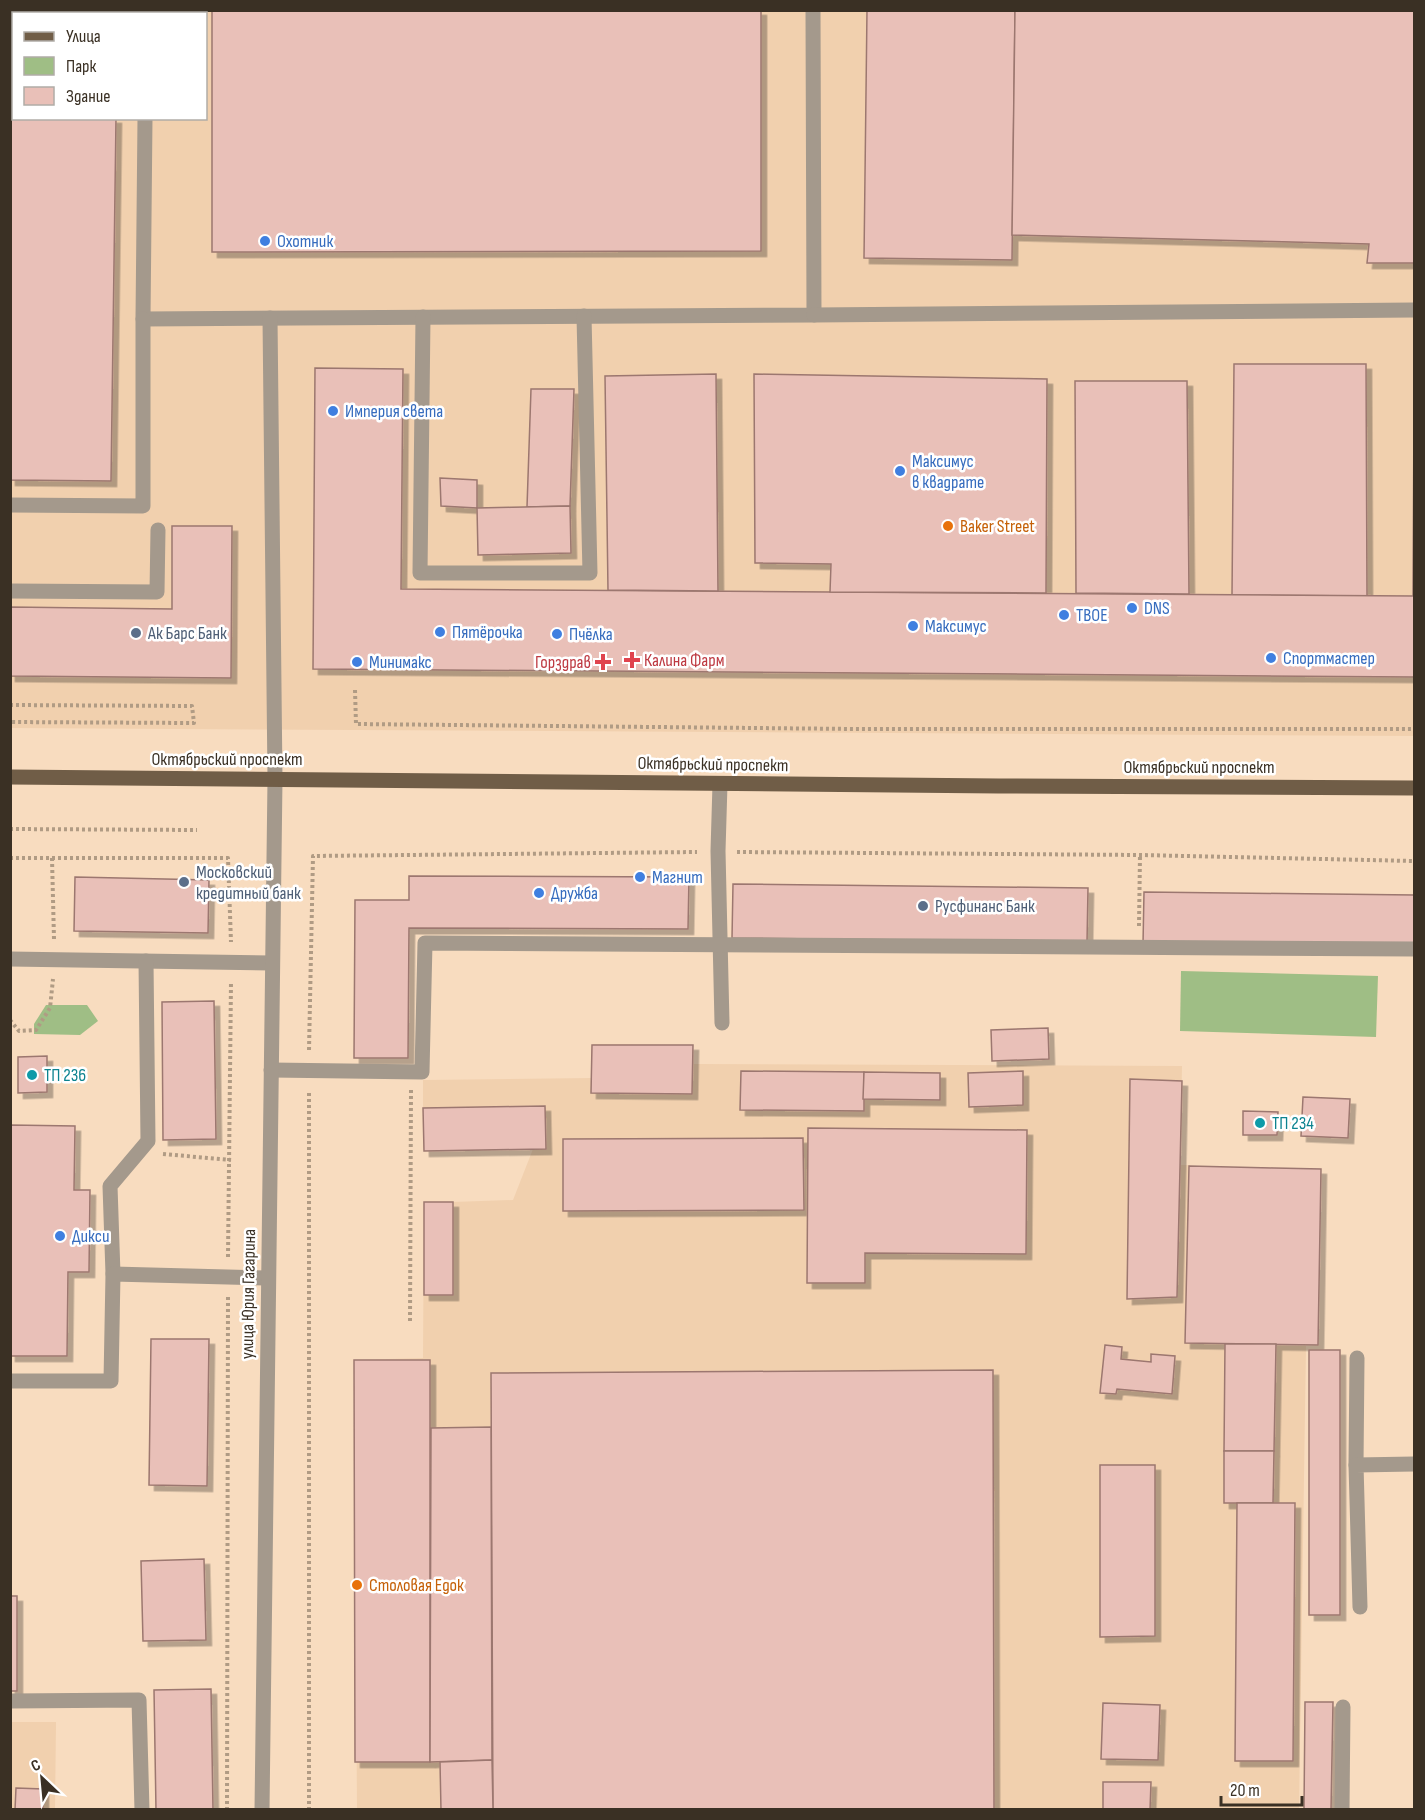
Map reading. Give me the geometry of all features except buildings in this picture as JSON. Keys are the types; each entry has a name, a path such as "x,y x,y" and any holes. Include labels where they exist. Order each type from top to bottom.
{"main road":[{"name":"Октябрьский проспект","path":"10,777 1414,788"}],"street":[{"path":"813,10 814,315"},
{"path":"10,506 143,506 145,120"},
{"path":"143,319 1414,310"},
{"path":"423,317 420,573 590,573 585,316"},
{"name":"улица Юрия Гагарина","path":"262,1809 275,779 270,318"},
{"path":"10,591 157,592 158,530"},
{"path":"720,783 718,851 722,1023"},
{"path":"271,1070 422,1072 425,943 1414,949"},
{"path":"10,959 272,963"},
{"path":"10,1381 111,1381 110,1186 148,1142 146,961"},
{"path":"112,1274 267,1278"},
{"path":"1357,1358 1356,1465 1360,1607"},
{"path":"1356,1465 1414,1464"},
{"path":"10,1701 139,1700 142,1809"},
{"path":"1342,1707 1342,1809"}],"path":[{"path":"355,690 356,724 855,729 1414,729"},
{"path":"10,705 192,706 194,723 10,722"},
{"path":"10,829 197,830"},
{"path":"309,1809 309,1071 313,856 718,851 1140,855 1414,861"},
{"path":"1139,948 1140,855"},
{"path":"10,858 228,858 232,962 228,1277 227,1809"},
{"path":"410,1321 412,1072"},
{"path":"139,1152 231,1160"}],"shaded area":[{"path":"11,11 1414,11 1414,736 11,728"},
{"path":"593,1044 692,1045 694,1064 1182,1066 1180,1165 1190,1165 1187,1343 1306,1346 1299,1809 357,1809 354,1360 423,1358 424,1203 513,1200 533,1149 546,1149 545,1106 423,1108 423,1080 591,1078"},
{"path":"11,1722 56,1722 55,1809 11,1810"}],"green space":[{"path":"1181,971 1378,976 1376,1037 1180,1031"},
{"path":"46,1005 87,1005 98,1021 80,1035 34,1034 34,1024"}],"place":[{"name":"Охотник","path":"265,241"},
{"name":"Империя света","path":"333,411"},
{"name":"Максимус в квадрате","path":"900,471"},
{"name":"Baker Street","path":"948,526"},
{"name":"DNS","path":"1132,608"},
{"name":"ТВОЕ","path":"1064,615"},
{"name":"Максимус","path":"913,626"},
{"name":"Пятёрочка","path":"440,632"},
{"name":"Ак Барс Банк","path":"136,633"},
{"name":"Пчёлка","path":"557,634"},
{"name":"Спортмастер","path":"1271,658"},
{"name":"Калина Фарм","path":"632,660"},
{"name":"Минимакс","path":"357,662"},
{"name":"Горздрав","path":"603,662"},
{"name":"Магнит","path":"640,877"},
{"name":"Московский кредитный банк","path":"184,882"},
{"name":"Дружба","path":"539,893"},
{"name":"Русфинанс Банк","path":"923,906"},
{"name":"ТП 236","path":"32,1075"},
{"name":"ТП 234","path":"1260,1123"},
{"name":"Дикси","path":"60,1236"},
{"name":"Столовая Едок","path":"357,1585"}]}
